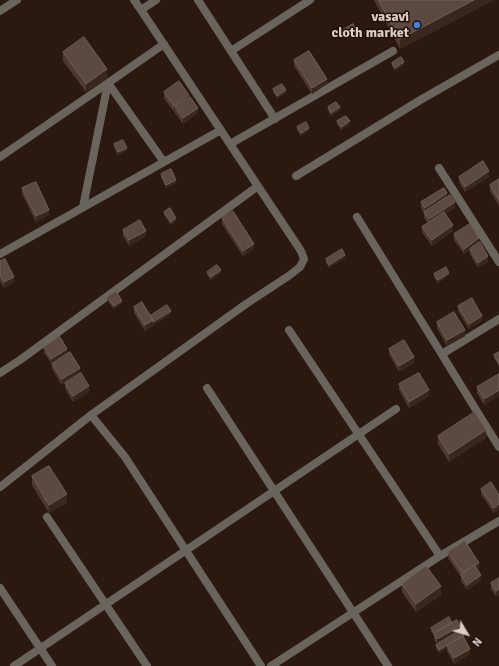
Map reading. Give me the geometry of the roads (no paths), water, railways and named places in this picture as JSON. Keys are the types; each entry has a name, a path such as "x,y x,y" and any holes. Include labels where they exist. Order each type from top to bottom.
{"street":[{"path":"0,11 17,0"},
{"path":"0,487 91,415 246,304 290,275 300,267 304,259 302,251 134,0"},
{"path":"141,10 156,0"},
{"path":"198,0 275,119"},
{"path":"231,51 310,0"},
{"path":"0,157 164,44"},
{"path":"230,144 393,51"},
{"path":"296,176 422,99 499,56"},
{"path":"108,83 164,162"},
{"path":"83,207 108,83"},
{"path":"0,254 221,130"},
{"path":"439,168 499,262"},
{"path":"0,373 20,360 258,186"},
{"path":"357,217 499,447"},
{"path":"442,354 499,319"},
{"path":"289,330 440,556"},
{"path":"207,388 388,666"},
{"path":"14,666 396,409"},
{"path":"91,415 125,457 261,666"},
{"path":"47,517 147,666"},
{"path":"271,666 440,556 499,521"},
{"path":"0,588 52,666"}],"place":[{"name":"vasavi cloth market","path":"417,25"}]}
